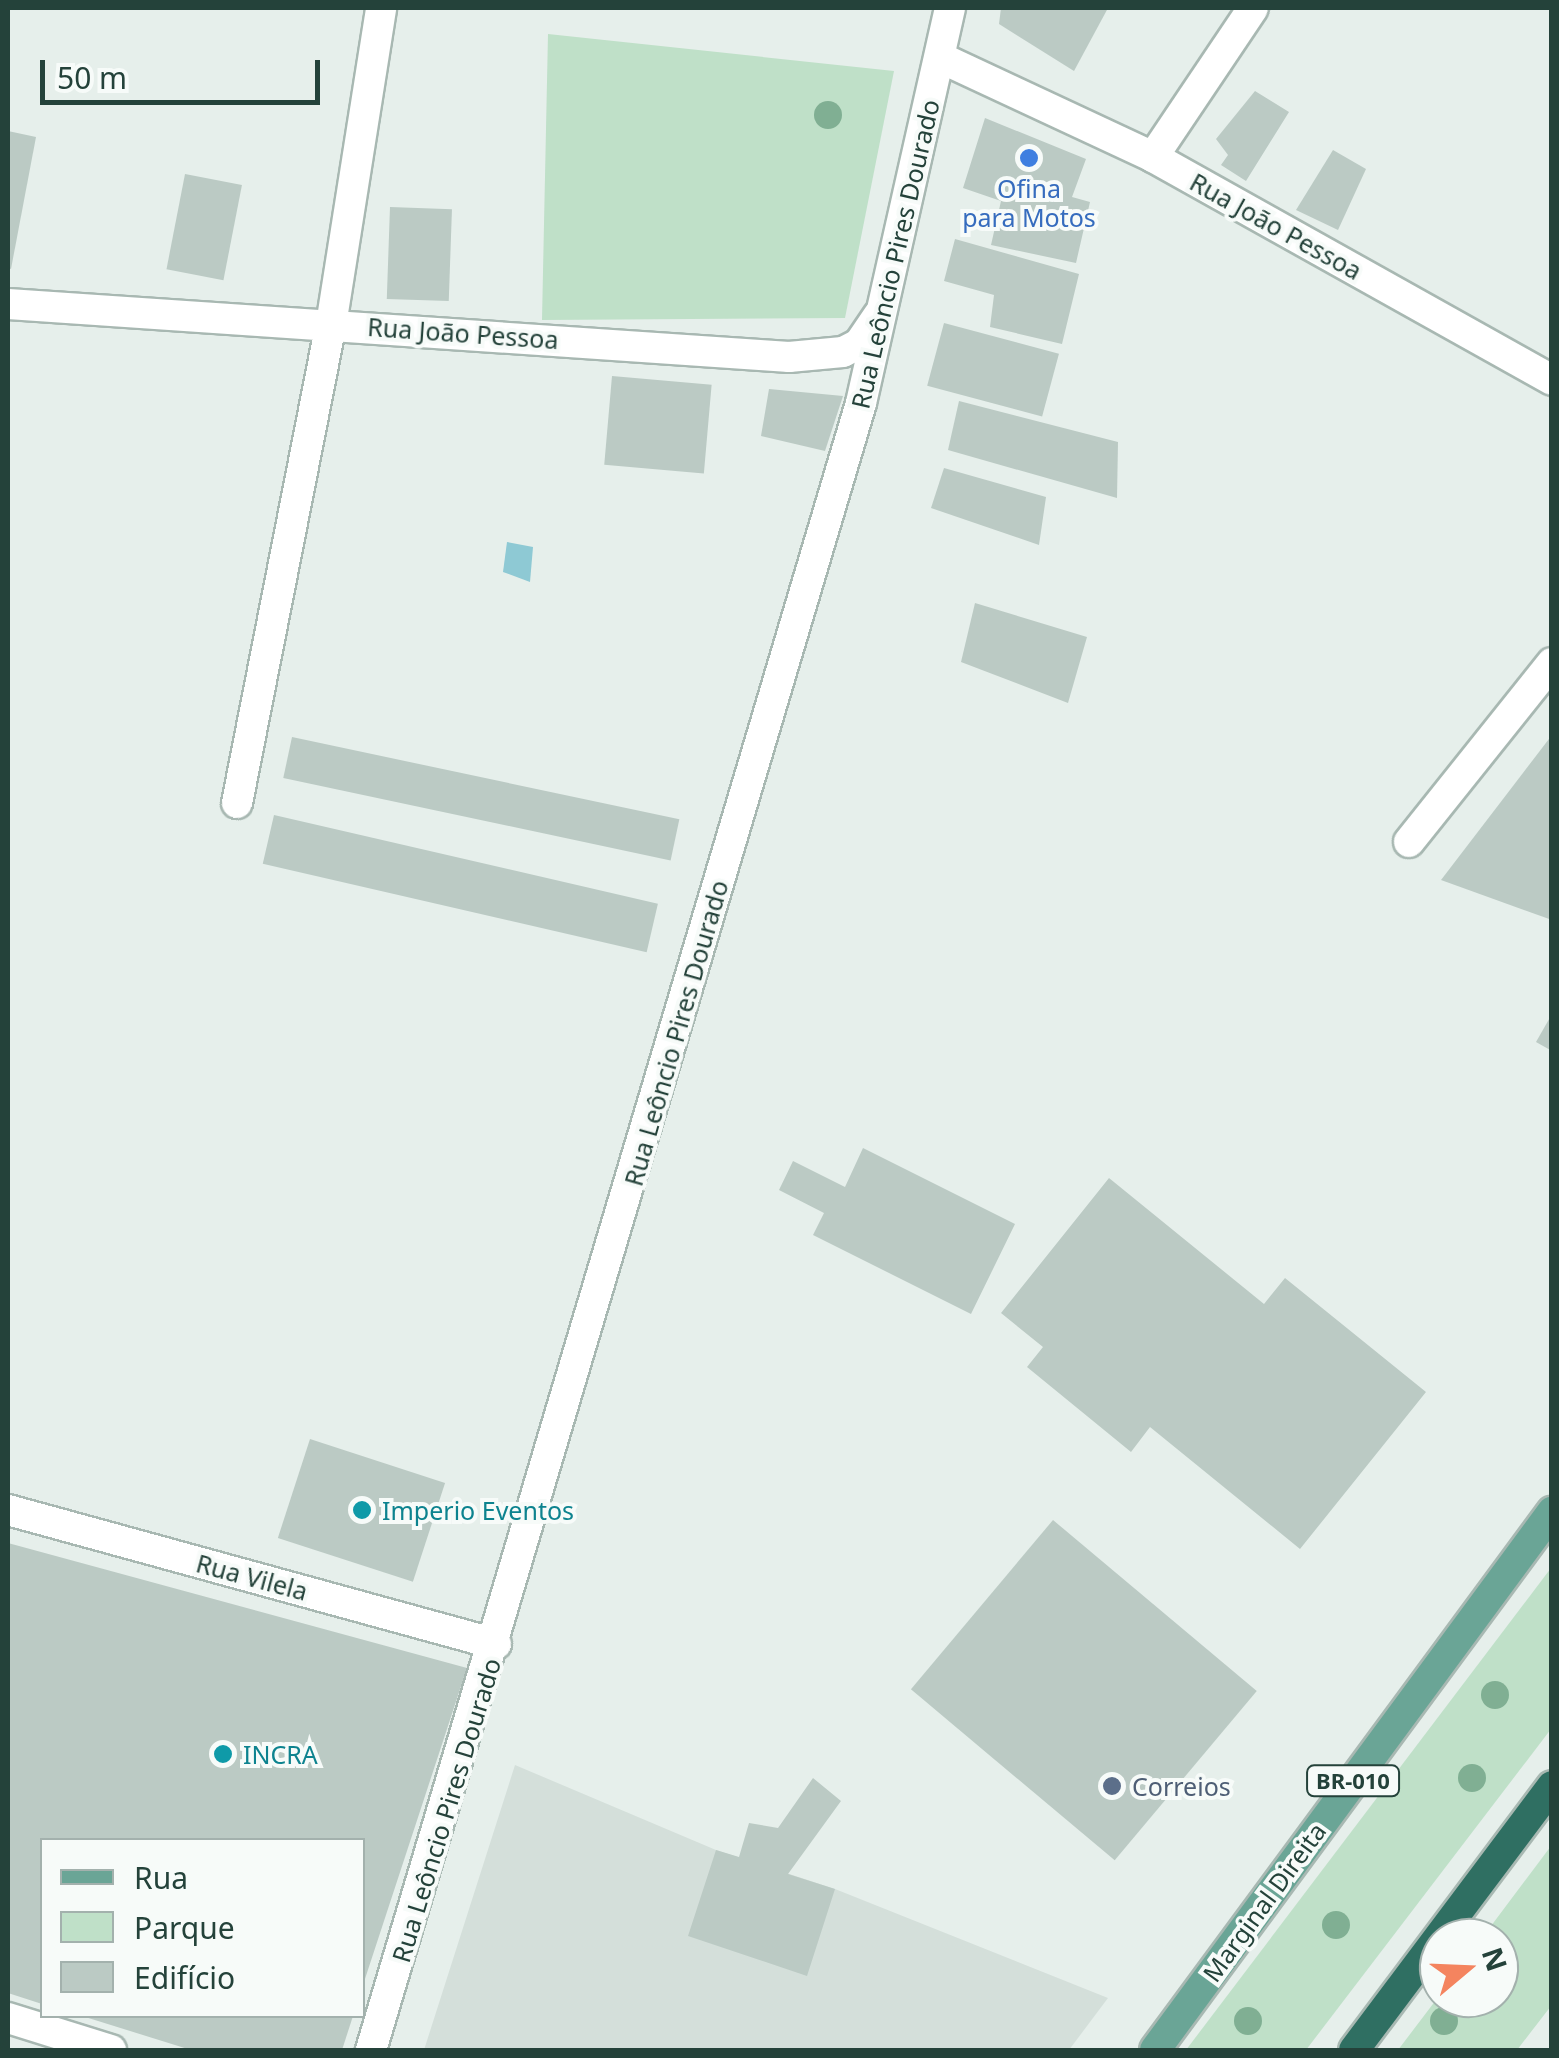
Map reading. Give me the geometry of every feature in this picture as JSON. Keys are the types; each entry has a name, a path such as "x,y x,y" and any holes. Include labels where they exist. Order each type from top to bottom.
{"highway":[{"path":"1354,2050 1552,1786"}],"main road":[{"path":"237,803 331,324 380,8"},
{"name":"Rua Leôncio Pires Dourado","path":"372,2050 496,1644 888,295 950,8"},
{"path":"1153,157 1254,8"},
{"name":"Rua João Pessoa","path":"941,58 1153,157 1552,380"},
{"name":"Rua João Pessoa","path":"8,304 820,356 859,344 888,295"},
{"path":"1409,842 1552,664"},
{"name":"Rua Vilela","path":"8,1510 496,1644"},
{"name":"Marginal Direita","path":"1154,2050 1552,1512"},
{"path":"8,2018 112,2050"}],"shaded area":[{"path":"515,1765 716,1850 835,1889 1108,1998 1069,2050 424,2050"}],"green space":[{"path":"548,34 894,71 845,318 542,320"},
{"path":"1551,1568 1551,1729 1306,2050 1186,2050"},
{"path":"1551,1846 1551,2006 1517,2050 1398,2050 1422,2018 1519,2018 1519,1918 1497,1918"}],"water":[{"path":"507,542 533,547 530,582 503,572"}],"building":[{"path":"1001,8 1108,8 1074,71 999,24"},
{"path":"1255,91 1289,112 1246,181 1221,165 1228,155 1216,139"},
{"path":"985,118 1086,159 1072,197 1090,202 1076,263 991,245 1001,201 963,188"},
{"path":"8,131 36,137 11,269 8,268"},
{"path":"1333,150 1366,169 1338,230 1296,210"},
{"path":"185,174 242,185 223,280 166,269"},
{"path":"390,207 452,209 449,301 387,299"},
{"path":"955,239 1079,274 1062,344 990,327 994,295 944,281"},
{"path":"944,323 1059,354 1042,417 927,386"},
{"path":"612,376 712,385 704,473 604,465"},
{"path":"769,389 843,396 825,451 761,436"},
{"path":"959,401 1118,442 1117,498 948,450"},
{"path":"944,468 1046,497 1039,545 931,508"},
{"path":"975,603 1087,637 1068,703 961,662"},
{"path":"1552,735 1552,920 1441,880"},
{"path":"292,737 679,819 671,860 283,778"},
{"path":"274,815 658,904 647,952 263,864"},
{"path":"1552,1014 1552,1051 1536,1042"},
{"path":"863,1148 1015,1224 971,1314 813,1235 824,1213 779,1190 793,1161 845,1187"},
{"path":"1109,1178 1264,1304 1285,1278 1426,1392 1300,1549 1150,1427 1131,1452 1027,1367 1043,1347 1001,1313"},
{"name":"Imperio Eventos","path":"310,1439 445,1483 413,1582 278,1538"},
{"name":"Correios","path":"1053,1520 1257,1691 1115,1860 911,1689"},
{"name":"INCRA","path":"8,1543 467,1668 365,1979 365,1838 40,1838 40,2003 8,1993"},
{"path":"813,1778 841,1801 788,1874 835,1889 807,1976 688,1936 716,1850 739,1857 749,1823 778,1828"},
{"path":"88,2018 352,2018 342,2050 191,2050"}],"place":[{"name":"Ofina para Motos","path":"1029,158"},
{"name":"Imperio Eventos","path":"362,1510"},
{"name":"INCRA","path":"223,1754"},
{"name":"Correios","path":"1112,1786"}]}
